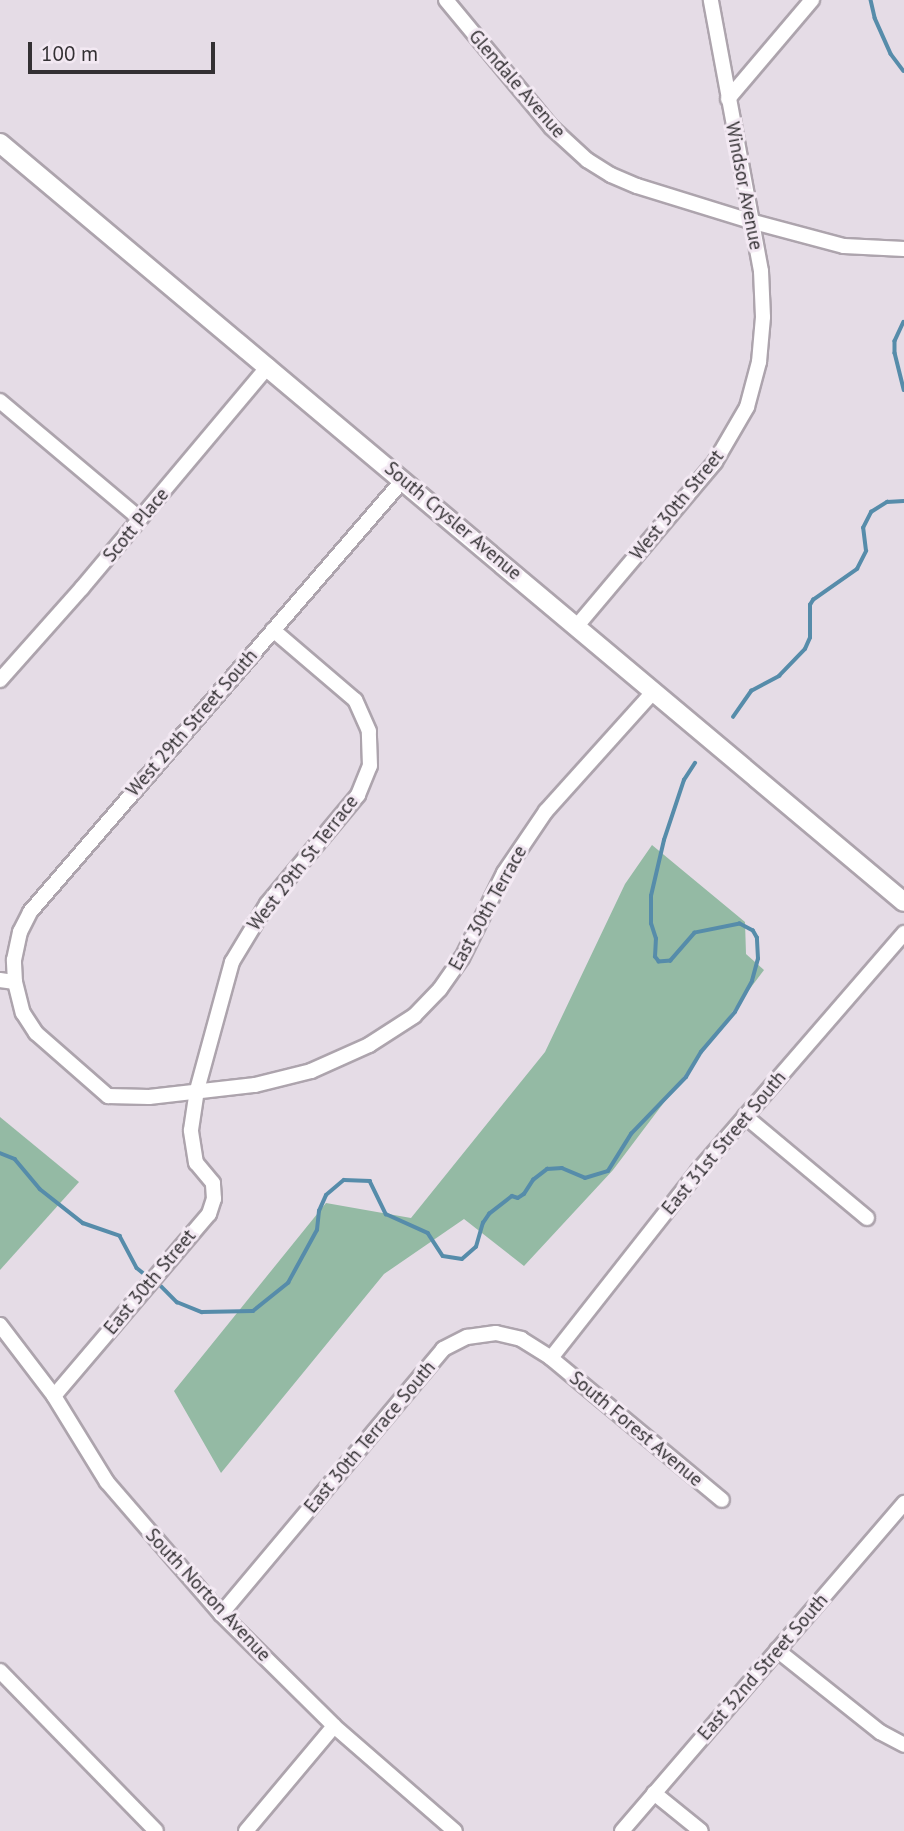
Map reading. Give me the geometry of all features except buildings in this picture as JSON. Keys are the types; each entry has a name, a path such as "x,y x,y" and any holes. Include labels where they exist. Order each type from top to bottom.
{"main road":[{"name":"South Crysler Avenue","path":"0,143 904,902"}],"street":[{"name":"Glendale Avenue","path":"446,0 551,127 587,160 637,186 750,221 844,246 904,249"},
{"name":"Windsor Avenue","path":"711,0 761,271 763,317 756,372"},
{"path":"728,99 812,0"},
{"name":"Scott Place","path":"0,680 268,366"},
{"name":"West 30th Street","path":"577,626 715,462 747,407 756,372"},
{"path":"2,407 140,519"},
{"name":"West 29th Street South","path":"7,981 20,932 30,912 403,480"},
{"name":"West 29th St Terrace","path":"195,1163 191,1130 197,1090 232,961 267,904 358,795 370,766 369,731 355,700 273,630"},
{"name":"East 30th Terrace","path":"7,981 36,1033 108,1096 149,1097 255,1085 311,1071 369,1045 414,1016 440,989 462,958 504,873 546,811 654,691"},
{"name":"East 31st Street South","path":"551,1358 698,1171 904,933"},
{"path":"746,1116 867,1218"},
{"name":"East 30th Street","path":"54,1396 209,1214 214,1199 213,1183 195,1163"},
{"name":"South Norton Avenue","path":"0,1325 54,1396 107,1482 221,1614 334,1726 456,1831"},
{"name":"East 30th Terrace South","path":"221,1614 443,1349 467,1337 496,1333 521,1339 551,1358"},
{"name":"South Forest Avenue","path":"551,1358 722,1500"},
{"name":"East 32nd Street South","path":"622,1831 904,1503"},
{"path":"778,1650 880,1732 904,1745"},
{"path":"0,1671 156,1831"},
{"path":"247,1831 334,1726"},
{"path":"654,1793 701,1831"}],"green space":[{"path":"652,845 745,922 746,954 764,970 613,1170 524,1266 464,1219 384,1274 221,1473 174,1391 326,1203 411,1218 545,1052 625,884"},
{"path":"0,1117 79,1182 0,1270"}],"waterway":[{"path":"871,0 875,18 891,54 904,71"},
{"path":"904,322 895,341 895,353 904,390"},
{"path":"733,717 751,691 779,676 805,649 810,638 810,605 813,600 857,569 866,551 863,528 871,512 887,502 904,501"},
{"path":"161,1286 177,1302 202,1312 253,1311 288,1283 317,1230 319,1211 326,1195 344,1180 370,1181 386,1214 428,1233 443,1256 462,1259 476,1247 483,1223 489,1214 512,1196 518,1198 524,1194 533,1180 547,1169 562,1168 585,1178 608,1171 631,1134 686,1077 701,1052 735,1012 752,981 758,959 757,938 753,931 740,924 695,933 671,961 659,962 655,957 656,939 651,924 651,896 664,840 684,780 695,763"},
{"path":"0,1153 15,1159 40,1189 83,1223 120,1236 137,1268 147,1276"}]}
